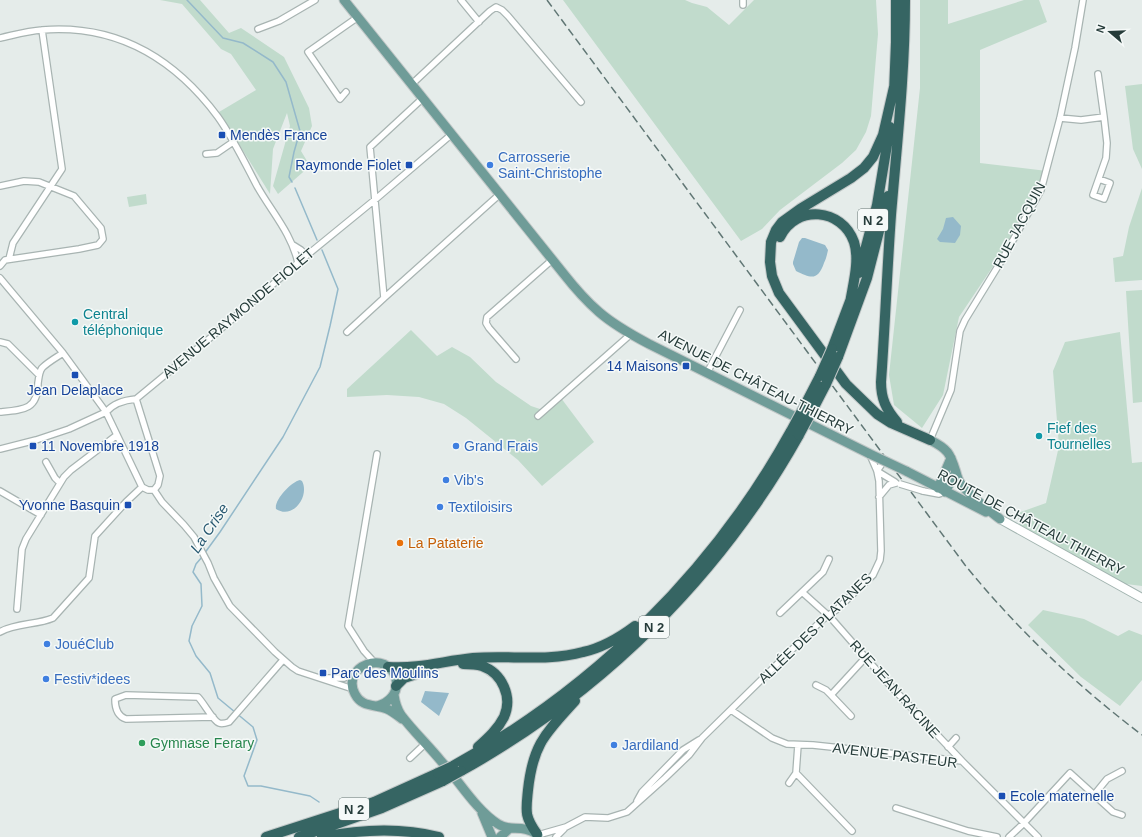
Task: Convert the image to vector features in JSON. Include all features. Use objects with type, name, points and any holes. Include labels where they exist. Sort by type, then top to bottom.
[{"type":"highway","name":"N 2","points":[[835,352],[860,269],[877,204],[885,161],[894,87],[896,0]]},
{"type":"highway","name":"N 2","points":[[299,837],[382,808],[457,768],[497,751],[531,728],[595,680],[653,628],[709,567],[736,533],[763,495],[823,380],[860,300],[873,256],[889,191],[898,137],[904,69],[905,0]]},
{"type":"highway","points":[[894,87],[883,135],[877,150],[869,162],[851,178],[785,219],[773,236],[769,256],[772,276],[777,288],[846,384],[877,414],[891,423],[930,440]]},
{"type":"highway","points":[[897,422],[886,408],[882,398],[881,389],[889,241],[898,137]]},
{"type":"highway","points":[[850,303],[856,256],[855,245],[851,235],[841,223],[825,215],[814,213],[801,217],[786,228],[777,245],[775,259],[777,274],[783,291],[817,340],[855,388],[869,402],[906,429]]},
{"type":"highway","name":"N 2","points":[[457,768],[572,687],[625,642],[661,607],[699,566],[729,527],[795,433]]},
{"type":"highway","points":[[388,667],[418,667],[474,658],[544,657],[576,654],[592,650],[615,639],[661,607]]},
{"type":"highway","points":[[395,691],[404,678],[419,673],[463,664],[482,666],[499,678],[507,699],[504,716],[497,727],[457,768]]},
{"type":"highway","points":[[539,835],[529,823],[526,812],[534,755],[548,731],[595,680]]},
{"type":"highway","name":"N 2","points":[[266,837],[329,818],[440,777]]},
{"type":"highway","points":[[322,837],[379,829],[414,832],[439,837]]},
{"type":"main road","name":"AVENUE DE CHÂTEAU-THIERRY","points":[[344,0],[552,260],[589,303],[600,313],[631,334],[884,461]]},
{"type":"main road","points":[[930,440],[947,450],[958,480],[967,491],[1000,519]]},
{"type":"main road","points":[[942,490],[951,458]]},
{"type":"main road","name":"ROUTE DE CHÂTEAU-THIERRY","points":[[884,461],[1000,519],[1142,598]]},
{"type":"main road","points":[[942,490],[956,472]]},
{"type":"main road","points":[[408,723],[388,710],[377,706],[364,704],[355,695],[352,684],[356,673],[364,665],[374,662],[384,664],[393,673],[396,679],[395,691],[400,714],[426,743],[479,808],[498,824],[510,828],[524,828],[539,835]]},
{"type":"main road","points":[[377,706],[384,704],[389,700],[395,691]]},
{"type":"main road","points":[[479,808],[492,837]]},
{"type":"main road","points":[[500,837],[510,828]]},
{"type":"street","points":[[258,29],[279,21],[315,0]]},
{"type":"street","points":[[461,0],[479,22]]},
{"type":"street","name":"RUE JACQUIN","points":[[930,440],[951,390],[960,331],[1041,190],[1060,118],[1075,48],[1083,0]]},
{"type":"street","points":[[412,84],[494,8],[499,8],[581,102]]},
{"type":"street","points":[[346,92],[340,99],[308,52],[358,17]]},
{"type":"street","points":[[0,38],[42,30],[74,30],[124,40],[160,59],[196,90],[219,118],[284,228],[298,263]]},
{"type":"street","points":[[9,259],[12,253],[13,244],[62,169],[44,54],[42,30]]},
{"type":"street","points":[[1098,74],[1107,143],[1106,158],[1099,179]]},
{"type":"street","points":[[384,298],[370,147],[423,98]]},
{"type":"street","points":[[1060,118],[1081,120],[1104,117]]},
{"type":"street","name":"AVENUE RAYMONDE FIOLET","points":[[0,449],[36,440],[69,429],[106,412],[109,408],[120,402],[136,399],[452,134]]},
{"type":"street","points":[[206,154],[217,153],[233,142]]},
{"type":"street","points":[[0,186],[31,181],[39,182],[74,196],[101,228],[103,238],[98,245],[9,259],[5,260],[0,266]]},
{"type":"street","points":[[346,332],[500,194]]},
{"type":"street","points":[[292,245],[301,250],[306,256]]},
{"type":"street","points":[[516,359],[488,328],[486,323],[487,317],[552,260]]},
{"type":"street","points":[[0,278],[63,353],[106,412],[142,487],[148,490],[154,490]]},
{"type":"street","points":[[708,373],[740,310]]},
{"type":"street","points":[[538,416],[631,334]]},
{"type":"street","points":[[0,342],[8,344],[38,375]]},
{"type":"street","points":[[0,412],[19,410],[30,406],[37,398],[38,375],[42,368],[63,353]]},
{"type":"street","points":[[136,399],[160,476],[158,485],[154,490]]},
{"type":"street","points":[[17,609],[22,549],[26,538],[60,482],[71,470],[117,435]]},
{"type":"street","points":[[374,662],[364,651],[348,626],[377,454]]},
{"type":"street","points":[[870,454],[878,471],[897,483],[940,494],[942,490]]},
{"type":"street","points":[[878,471],[884,461]]},
{"type":"street","points":[[46,462],[55,478],[60,482]]},
{"type":"street","name":"ALLÉE DES PLATANES","points":[[539,835],[566,827],[586,817],[608,818],[627,812],[642,792],[683,750],[702,738],[822,620],[829,616],[873,575],[880,560],[881,551],[878,471]]},
{"type":"street","points":[[879,498],[884,490],[897,483]]},
{"type":"street","points":[[0,632],[14,627],[53,618],[88,578],[95,536],[142,487]]},
{"type":"street","points":[[154,490],[162,502],[184,525],[200,549],[230,606],[283,660],[298,671],[353,689]]},
{"type":"street","points":[[0,492],[41,515]]},
{"type":"street","points":[[780,613],[823,572],[829,558]]},
{"type":"street","name":"RUE JEAN RACINE","points":[[802,592],[829,616],[962,762]]},
{"type":"street","points":[[364,651],[364,665]]},
{"type":"street","points":[[831,695],[866,658]]},
{"type":"street","points":[[213,717],[126,719],[122,717],[115,707],[115,699],[126,695],[194,696],[198,697],[204,703],[219,723],[229,722],[283,660]]},
{"type":"street","points":[[323,678],[344,678],[356,673]]},
{"type":"street","points":[[816,685],[826,690],[851,716]]},
{"type":"street","name":"AVENUE PASTEUR","points":[[731,710],[772,738],[787,744],[813,745],[962,762],[1038,837]]},
{"type":"street","points":[[948,747],[956,738]]},
{"type":"street","points":[[410,758],[426,743]]},
{"type":"street","points":[[789,783],[796,773],[798,745]]},
{"type":"street","points":[[1094,795],[1107,780],[1122,771]]},
{"type":"street","points":[[796,773],[852,831]]},
{"type":"street","points":[[1009,837],[1024,824],[1070,773],[1113,812],[1122,816]]},
{"type":"street","points":[[896,808],[968,831],[998,837]]},
{"type":"street","name":"ALLÉE DES PLATANES","points":[[556,837],[566,827]]},
{"type":"green space","points":[[160,0],[200,0],[229,33],[241,28],[284,57],[309,108],[312,126],[301,151],[310,166],[278,194],[273,186],[290,126],[287,113],[273,149],[270,194],[219,112],[256,90],[231,54],[221,49],[182,4]]},
{"type":"green space","points":[[563,0],[685,0],[707,7],[729,25],[754,0],[876,0],[878,34],[871,116],[866,132],[856,150],[842,163],[780,210],[762,229],[741,241]]},
{"type":"green space","points":[[920,0],[948,0],[948,24],[1024,0],[1039,0],[1047,22],[980,50],[980,163],[1047,171],[1008,244],[959,317],[943,395],[922,428],[894,405],[889,375],[920,88]]},
{"type":"green space","points":[[1142,84],[1142,169],[1133,149],[1125,86]]},
{"type":"green space","points":[[1142,188],[1142,280],[1115,282],[1113,258],[1123,256],[1129,227]]},
{"type":"green space","points":[[146,194],[147,204],[129,207],[127,197]]},
{"type":"green space","points":[[1142,290],[1142,402],[1133,403],[1126,291]]},
{"type":"green space","points":[[411,330],[437,356],[452,347],[470,357],[496,382],[531,406],[546,411],[561,398],[594,442],[542,486],[518,460],[466,418],[444,404],[419,397],[387,395],[347,397],[347,389]]},
{"type":"green space","points":[[1120,332],[1132,463],[1142,462],[1142,586],[1118,583],[1019,526],[1018,513],[1046,503],[1059,446],[1053,371],[1065,342]]},
{"type":"green space","points":[[1043,610],[1084,619],[1118,636],[1129,630],[1142,635],[1142,680],[1120,706],[1081,677],[1028,625]]},
{"type":"water","points":[[953,217],[961,226],[960,235],[955,243],[940,242],[937,239],[943,229],[946,218]]},
{"type":"water","points":[[802,238],[825,245],[828,250],[822,269],[817,275],[806,276],[796,271],[793,264],[799,242]]},
{"type":"water","points":[[300,480],[302,481],[304,487],[304,493],[298,505],[294,509],[288,511],[282,512],[276,509],[280,496],[292,484]]},
{"type":"water","points":[[425,691],[449,693],[439,716],[421,702]]},
{"type":"waterway","name":"La Crise","points":[[187,0],[223,38],[243,43],[273,62],[286,82],[300,131],[289,177],[292,182]]},
{"type":"waterway","name":"La Crise","points":[[295,188],[317,240]]},
{"type":"waterway","name":"La Crise","points":[[204,554],[283,437],[320,367],[338,289],[322,250]]},
{"type":"waterway","name":"La Crise","points":[[202,557],[196,564],[193,572],[201,584],[202,606],[192,626],[189,641],[196,656],[210,673],[218,698],[253,727],[257,740],[244,776],[248,786],[261,786],[310,796],[319,802]]},
{"type":"railway","points":[[547,0],[965,565],[1026,634],[1071,676],[1142,735]]},
{"type":"place","name":"Mendès France","points":[[222,135]]},
{"type":"place","name":"Raymonde Fiolet","points":[[409,165]]},
{"type":"place","name":"Carrosserie Saint-Christophe","points":[[490,165]]},
{"type":"place","name":"Central téléphonique","points":[[75,322]]},
{"type":"place","name":"14 Maisons","points":[[686,366]]},
{"type":"place","name":"Jean Delaplace","points":[[75,375]]},
{"type":"place","name":"Fief des Tournelles","points":[[1039,436]]},
{"type":"place","name":"11 Novembre 1918","points":[[33,446]]},
{"type":"place","name":"Grand Frais","points":[[456,446]]},
{"type":"place","name":"Vib's","points":[[446,480]]},
{"type":"place","name":"Yvonne Basquin","points":[[128,505]]},
{"type":"place","name":"Textiloisirs","points":[[440,507]]},
{"type":"place","name":"La Pataterie","points":[[400,543]]},
{"type":"place","name":"JouéClub","points":[[47,644]]},
{"type":"place","name":"Parc des Moulins","points":[[323,673]]},
{"type":"place","name":"Festiv*idees","points":[[46,679]]},
{"type":"place","name":"Gymnase Ferary","points":[[142,743]]},
{"type":"place","name":"Jardiland","points":[[614,745]]},
{"type":"place","name":"Ecole maternelle","points":[[1002,796]]}]
